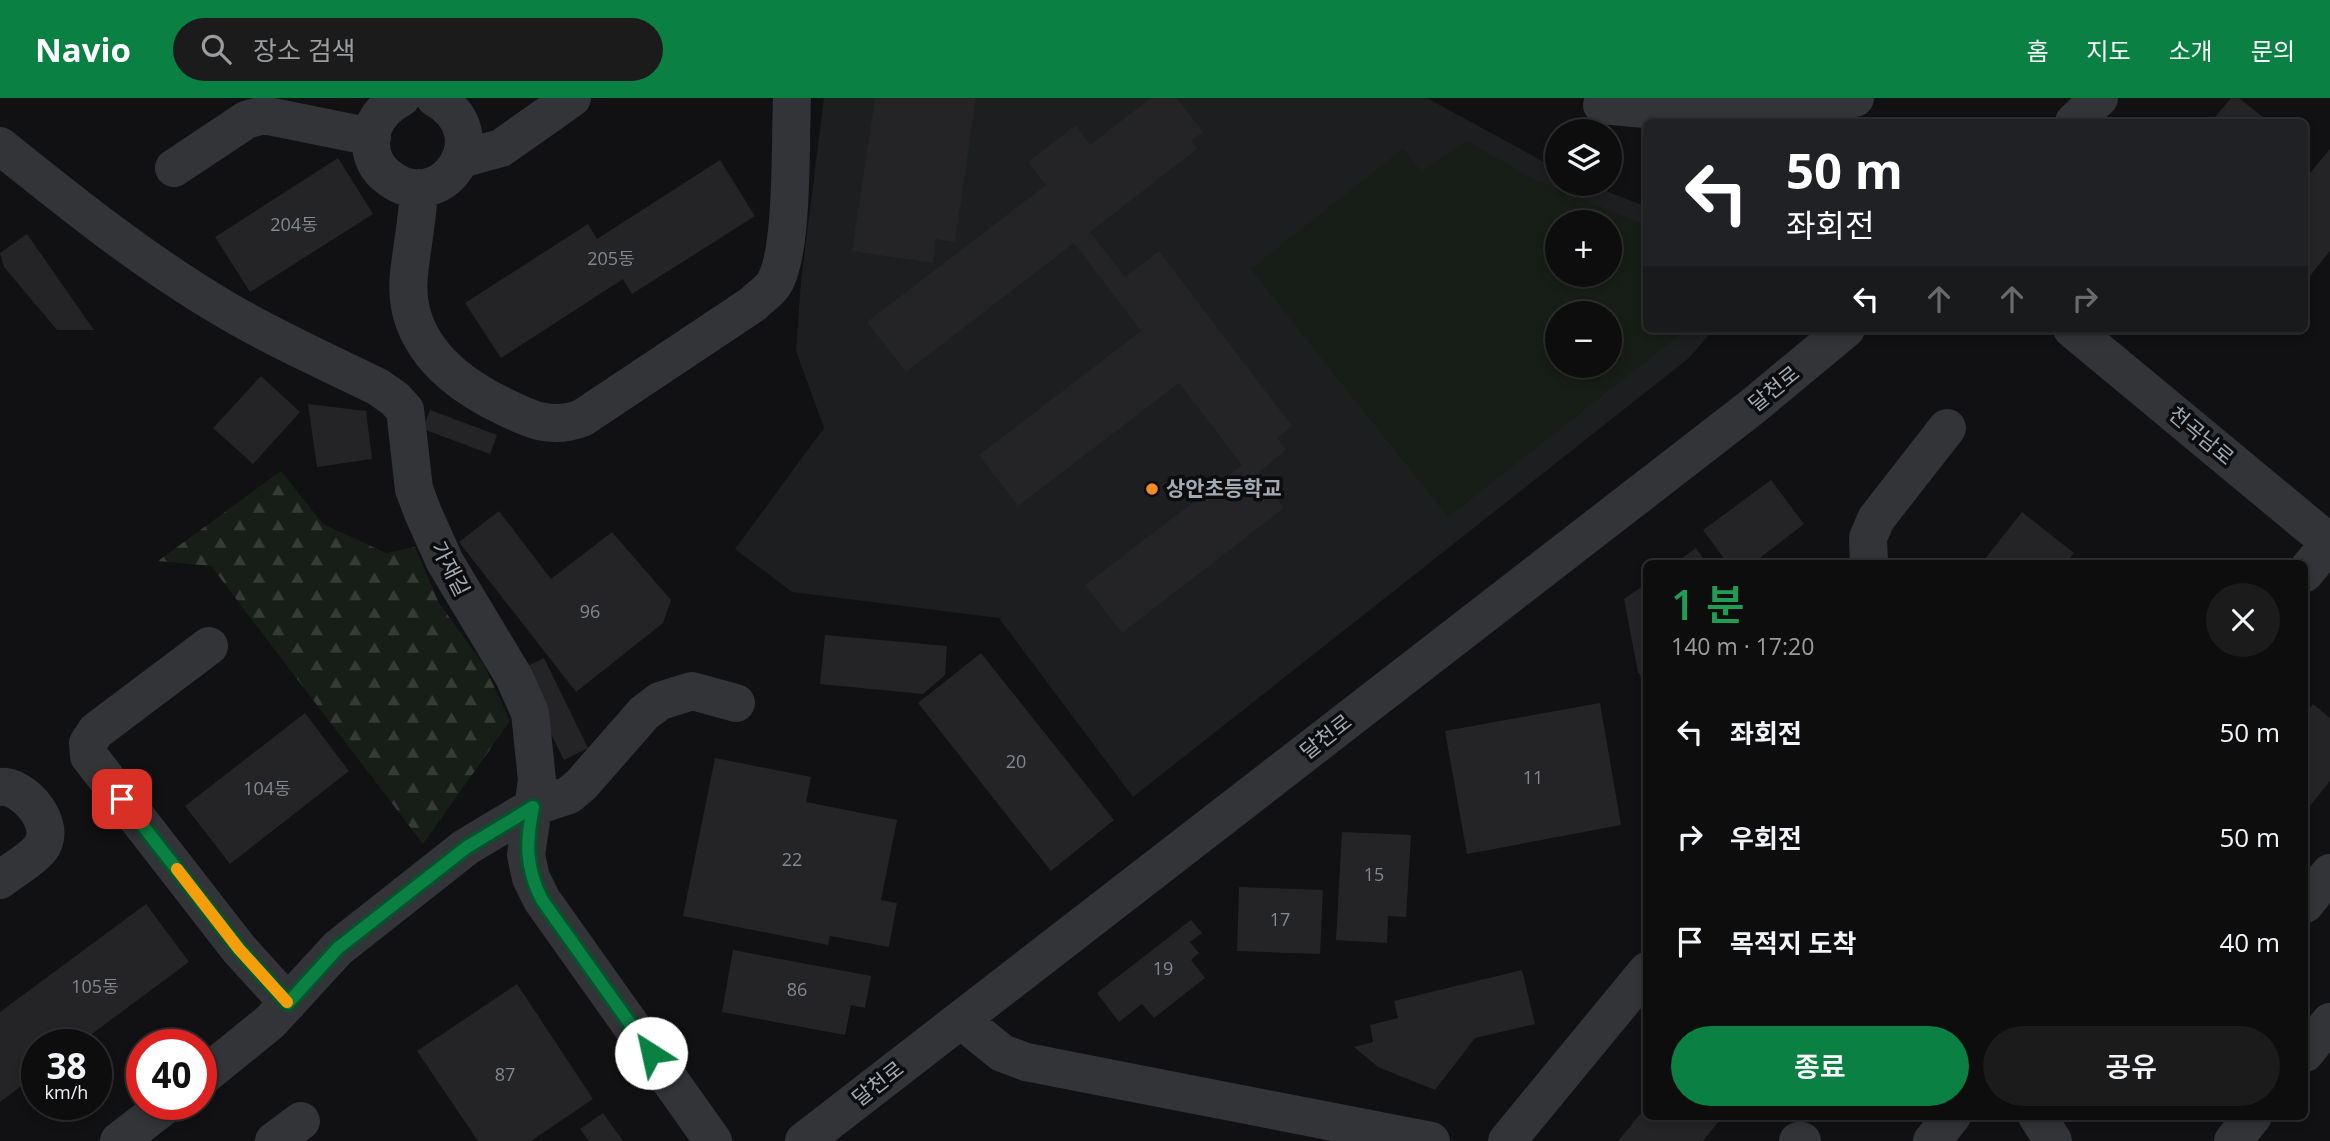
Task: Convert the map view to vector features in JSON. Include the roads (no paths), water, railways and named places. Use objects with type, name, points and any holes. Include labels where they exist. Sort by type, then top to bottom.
[{"type":"street","points":[[401,98],[379,115],[372,137],[374,160],[383,173],[395,183],[419,188],[440,182],[452,173],[461,159],[463,129],[446,104],[435,98]]},
{"type":"street","points":[[461,159],[501,148],[572,98]]},
{"type":"street","points":[[419,188],[418,214],[408,275],[409,307],[417,332],[432,355],[472,391],[534,421],[566,424],[582,418],[616,396],[753,304],[773,286],[781,268],[785,242],[792,98]]},
{"type":"street","points":[[1594,102],[1672,113],[1732,114],[1796,108],[1855,98]]},
{"type":"street","points":[[2077,119],[2099,98]]},
{"type":"street","points":[[1594,102],[1643,120]]},
{"type":"street","points":[[174,168],[246,120],[263,115],[372,137]]},
{"type":"street","name":"가재길","points":[[0,146],[89,218],[221,307],[395,399],[408,422],[414,489],[429,526],[455,582],[514,677],[530,713],[537,779],[526,855],[531,878],[542,900],[713,1141]]},
{"type":"street","name":"달천로","points":[[804,1141],[1742,415],[1841,333]]},
{"type":"street","name":"천곡남로","points":[[2077,333],[2330,543]]},
{"type":"street","points":[[1869,560],[1868,538],[1876,519],[1947,428]]},
{"type":"street","points":[[2308,569],[2330,543]]},
{"type":"street","points":[[209,646],[96,732],[88,743],[89,756],[239,949],[288,1003]]},
{"type":"street","points":[[217,1066],[288,1003],[338,948],[467,847],[533,807],[569,795],[581,785],[644,713],[660,701],[692,691],[736,703]]},
{"type":"street","points":[[0,787],[10,786],[22,792],[44,822],[46,835],[41,848],[0,880]]},
{"type":"street","points":[[2308,900],[2330,873]]},
{"type":"street","points":[[2308,906],[2330,922]]},
{"type":"street","points":[[1507,1141],[1643,976]]},
{"type":"street","points":[[961,1020],[1002,1053],[1026,1062],[1323,1131],[1431,1141]]},
{"type":"street","points":[[2308,1049],[2330,1022]]},
{"type":"street","points":[[119,1141],[146,1120]]},
{"type":"street","points":[[1932,1141],[1949,1120]]},
{"type":"street","points":[[2040,1120],[2053,1141]]},
{"type":"place","name":"상안초등학교","points":[[1152,489]]}]
